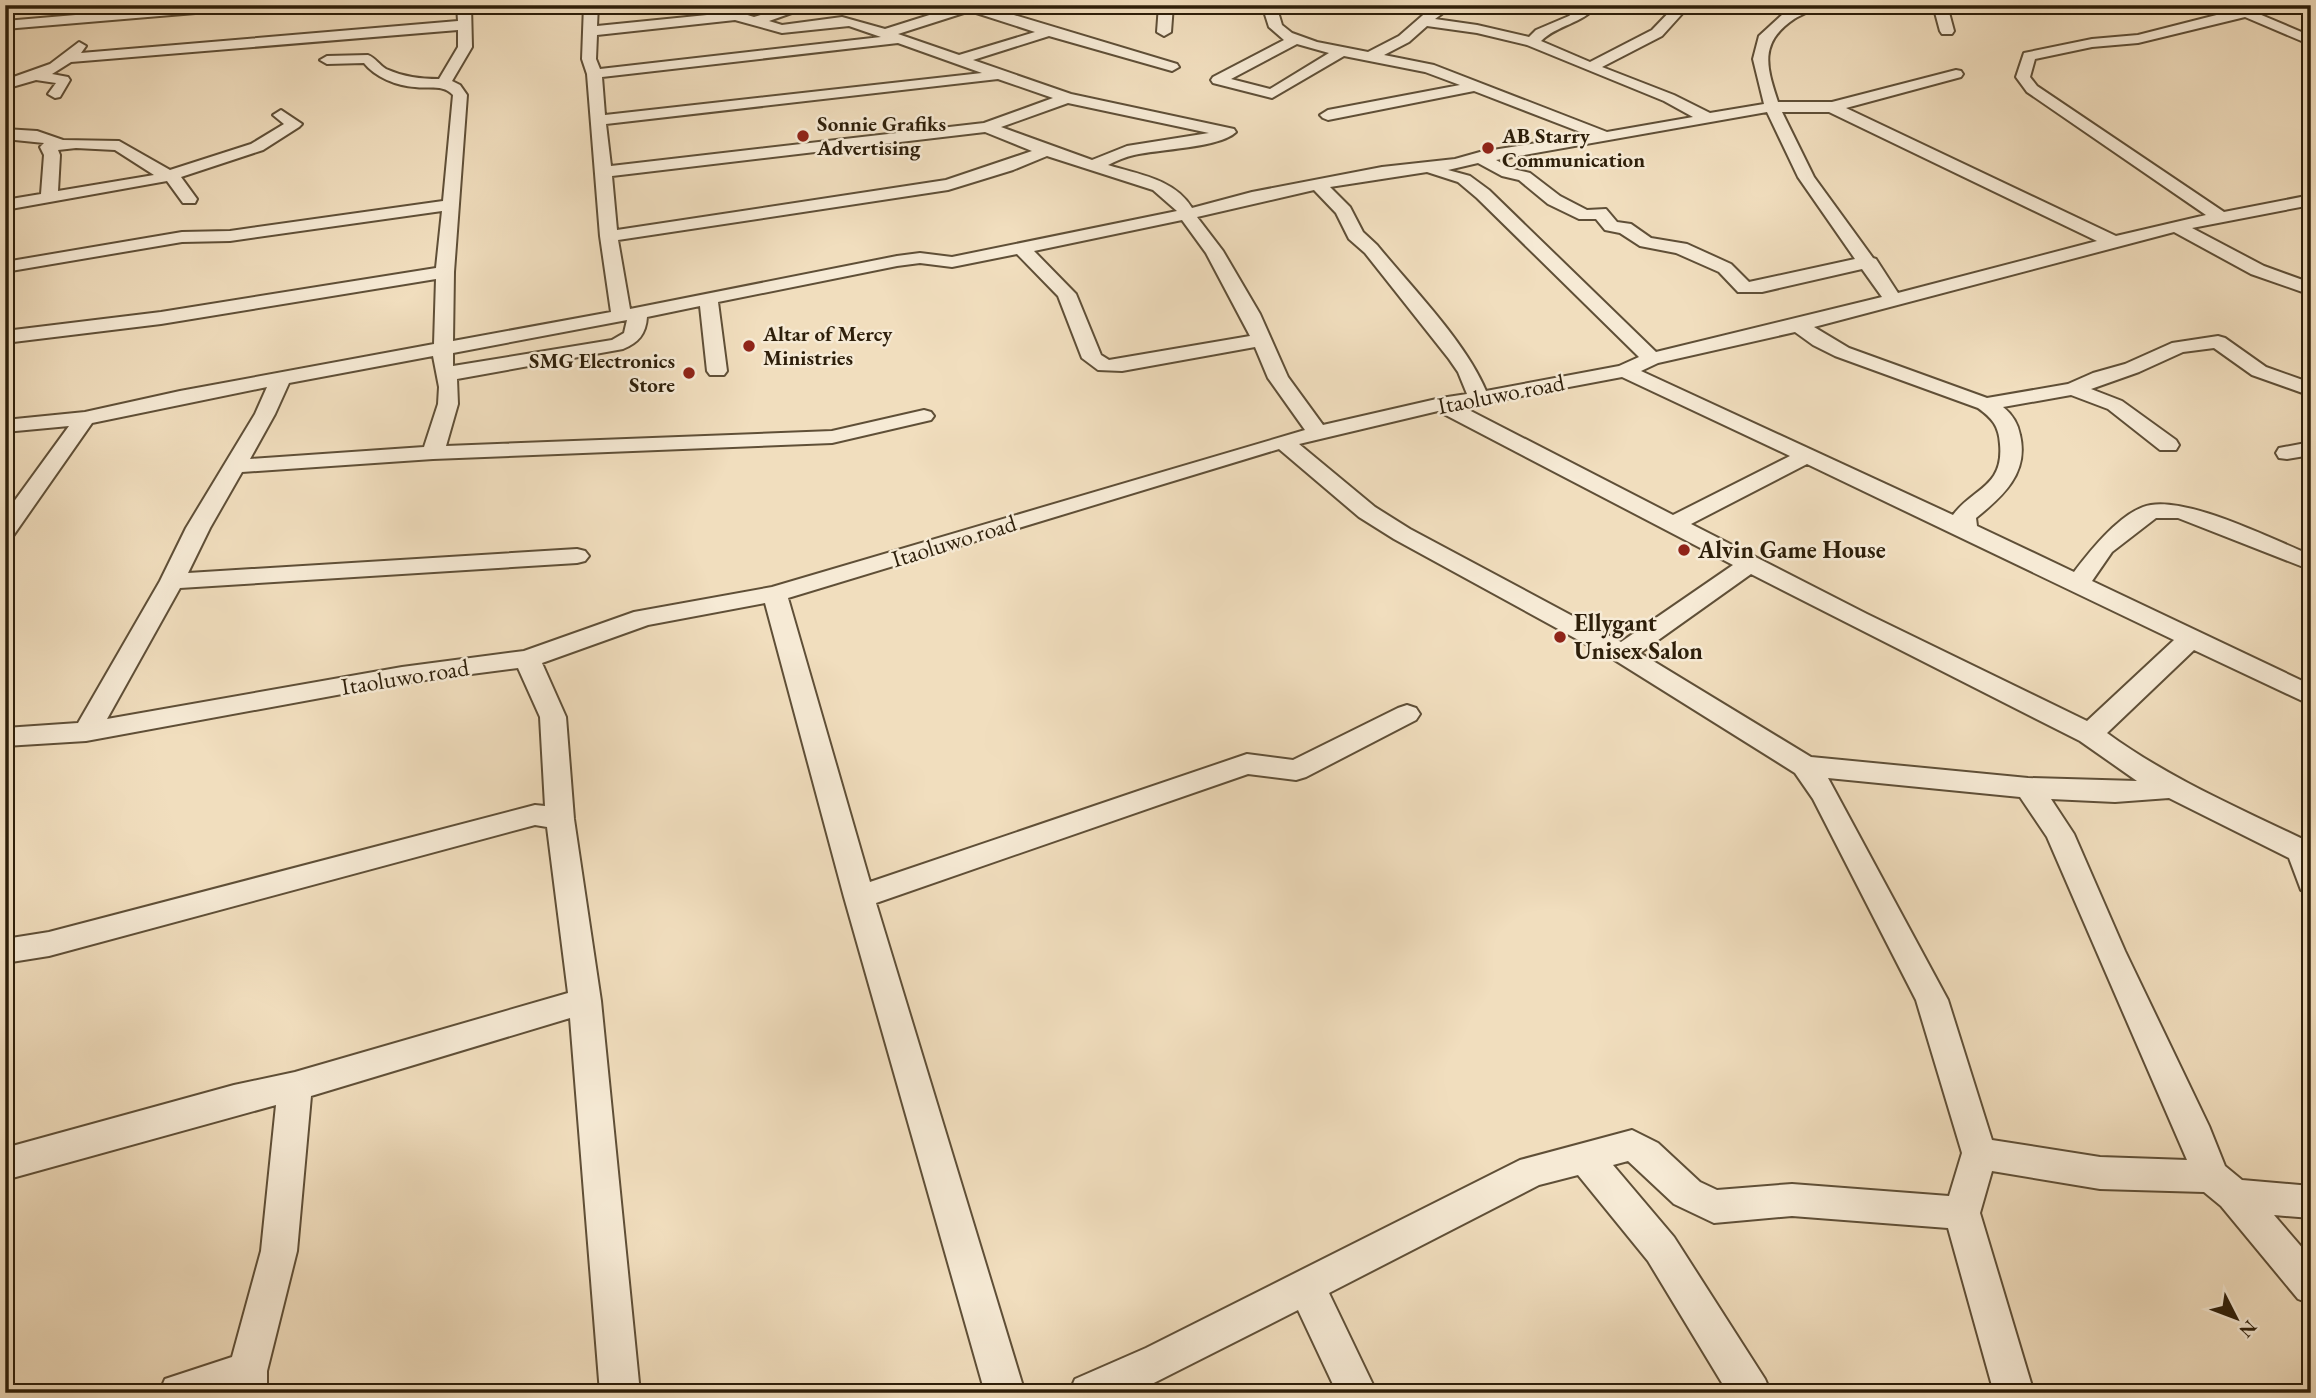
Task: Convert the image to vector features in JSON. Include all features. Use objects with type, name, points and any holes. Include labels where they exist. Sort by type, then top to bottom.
[{"type":"street","points":[[5,25],[105,11],[243,5]]},
{"type":"street","points":[[443,83],[465,47],[464,5]]},
{"type":"street","points":[[446,375],[616,345],[631,339],[635,333],[609,236],[600,120],[594,74],[589,59],[591,5]]},
{"type":"street","points":[[753,22],[808,5]]},
{"type":"street","points":[[1164,32],[1166,5]]},
{"type":"street","points":[[1269,5],[1276,27],[1287,36],[1298,38],[1304,43],[1421,66],[1604,136]]},
{"type":"street","points":[[1370,57],[1404,39],[1448,5]]},
{"type":"street","points":[[1532,41],[1541,33],[1574,19],[1591,5]]},
{"type":"street","points":[[1592,66],[1657,33],[1684,5]]},
{"type":"street","points":[[1940,5],[1947,31]]},
{"type":"street","points":[[2222,218],[2032,89],[2023,78],[2029,56],[2037,53],[2092,43],[2138,39],[2278,5]]},
{"type":"street","points":[[594,74],[890,37],[973,6],[1049,32],[1172,67]]},
{"type":"street","points":[[1780,7],[1806,8]]},
{"type":"street","points":[[1806,8],[1775,27],[1766,36],[1762,46],[1762,74],[1772,107],[1806,177],[1870,263],[1893,299],[2176,226],[2311,200]]},
{"type":"street","points":[[591,31],[733,10],[764,26],[789,29],[846,21],[1067,98],[1228,132],[1211,138],[1127,151],[1091,166]]},
{"type":"street","points":[[5,85],[37,76],[69,58],[105,11]]},
{"type":"street","points":[[2244,12],[2311,41]]},
{"type":"street","points":[[1424,22],[1477,29],[1532,41],[1669,97],[1707,118]]},
{"type":"street","points":[[69,58],[463,25]]},
{"type":"street","points":[[959,60],[1049,32]]},
{"type":"street","points":[[1298,38],[1217,80],[1272,94],[1341,52]]},
{"type":"street","points":[[327,60],[365,58],[370,60],[378,71],[413,83],[443,83],[455,88],[460,95],[445,272],[444,348],[448,404],[433,453]]},
{"type":"street","points":[[600,120],[999,75]]},
{"type":"street","points":[[1460,172],[1480,157],[1772,107],[1832,107],[1956,75]]},
{"type":"street","points":[[37,76],[63,79],[63,84],[55,94]]},
{"type":"street","points":[[1328,115],[1472,87]]},
{"type":"street","points":[[604,172],[987,127],[1067,98]]},
{"type":"street","points":[[1832,107],[2113,242]]},
{"type":"street","points":[[5,205],[141,183],[169,175],[262,144],[294,124],[282,115]]},
{"type":"street","points":[[987,127],[1046,151],[1159,186],[1175,197],[1237,289],[1278,378],[1318,433]]},
{"type":"street","points":[[5,134],[37,136],[56,141],[48,147]]},
{"type":"street","points":[[48,147],[76,143],[114,145],[169,175],[182,186],[189,199]]},
{"type":"street","points":[[48,147],[52,155],[49,199]]},
{"type":"street","points":[[609,236],[922,190],[979,176],[1046,151]]},
{"type":"street","points":[[1480,157],[1501,169],[1524,176],[1554,200],[1585,215],[1600,214],[1611,226],[1625,228],[1646,242],[1681,248],[1725,268],[1745,288],[1805,278],[1840,265],[1870,263]]},
{"type":"street","points":[[5,426],[85,418],[180,397],[914,258],[952,262],[1187,214],[1252,197],[1419,167],[1460,172],[1652,359]]},
{"type":"street","points":[[1319,186],[1344,211],[1355,235],[1371,249],[1456,355],[1468,372],[1479,399]]},
{"type":"street","points":[[5,267],[182,237],[230,236],[449,205]]},
{"type":"street","points":[[2274,207],[2311,217]]},
{"type":"street","points":[[2176,226],[2245,266],[2311,289]]},
{"type":"street","points":[[1022,249],[1067,294],[1089,352],[1098,363],[1105,366],[1260,340]]},
{"type":"street","points":[[5,337],[162,318],[445,272]]},
{"type":"street","points":[[708,297],[717,371]]},
{"type":"street","name":"Itaoluwo road","points":[[5,737],[86,732],[402,675],[527,659],[643,618],[775,594],[1283,441],[1405,415],[1441,404],[1624,371],[1652,359],[1799,326],[1893,299]]},
{"type":"street","points":[[1799,326],[1820,341],[1843,352],[1985,404],[2004,416],[2009,429],[2013,459],[2008,476],[1964,516],[1966,530]]},
{"type":"street","points":[[1985,404],[2073,389],[2100,377],[2132,368],[2179,347],[2218,342],[2259,371],[2311,390]]},
{"type":"street","points":[[1624,371],[1966,530],[2311,696]]},
{"type":"street","points":[[86,732],[172,581],[198,528],[274,398],[281,379]]},
{"type":"street","points":[[2073,389],[2115,405],[2168,445]]},
{"type":"street","points":[[1441,404],[1750,564],[2090,734],[2133,766],[2306,853],[2311,882]]},
{"type":"street","points":[[236,466],[433,453],[831,437],[854,434],[924,416]]},
{"type":"street","points":[[5,531],[85,418]]},
{"type":"street","points":[[1283,441],[1367,512],[1402,534],[1622,653],[1805,766],[1825,794],[1933,1000],[1979,1153],[1962,1213],[2014,1393]]},
{"type":"street","points":[[2287,453],[2311,448]]},
{"type":"street","points":[[1673,524],[1805,457]]},
{"type":"street","points":[[2077,585],[2104,547],[2149,512],[2163,510],[2182,512],[2306,555]]},
{"type":"street","points":[[172,581],[577,556]]},
{"type":"street","points":[[1622,653],[1750,564]]},
{"type":"street","points":[[775,594],[859,897],[1005,1393]]},
{"type":"street","points":[[2090,734],[2190,639]]},
{"type":"street","points":[[527,659],[553,716],[560,819],[584,1002],[620,1393]]},
{"type":"street","points":[[859,897],[1247,764],[1296,770],[1407,713]]},
{"type":"street","points":[[1805,766],[2028,788],[2115,792],[2173,788]]},
{"type":"street","points":[[2028,788],[2060,834],[2116,964],[2222,1186],[2311,1286]]},
{"type":"street","points":[[5,951],[76,937],[535,815],[560,819]]},
{"type":"street","points":[[5,1164],[234,1100],[295,1086],[584,1002]]},
{"type":"street","points":[[179,1393],[247,1382],[279,1251],[295,1086]]},
{"type":"street","points":[[1089,1393],[1160,1361],[1532,1171],[1632,1145],[1646,1154],[1687,1193],[1714,1207],[1792,1200],[1962,1213]]},
{"type":"street","points":[[1979,1153],[2100,1173],[2222,1186],[2311,1202]]},
{"type":"street","points":[[1585,1157],[1661,1249],[1751,1393]]},
{"type":"street","points":[[1306,1286],[1357,1393]]},
{"type":"place","name":"Sonnie Grafiks Advertising","points":[[803,136]]},
{"type":"place","name":"AB Starry Communication","points":[[1488,148]]},
{"type":"place","name":"Altar of Mercy Ministries","points":[[749,346]]},
{"type":"place","name":"SMG Electronics Store","points":[[689,373]]},
{"type":"place","name":"Alvin Game House","points":[[1684,550]]},
{"type":"place","name":"Ellygant Unisex Salon","points":[[1560,637]]}]
